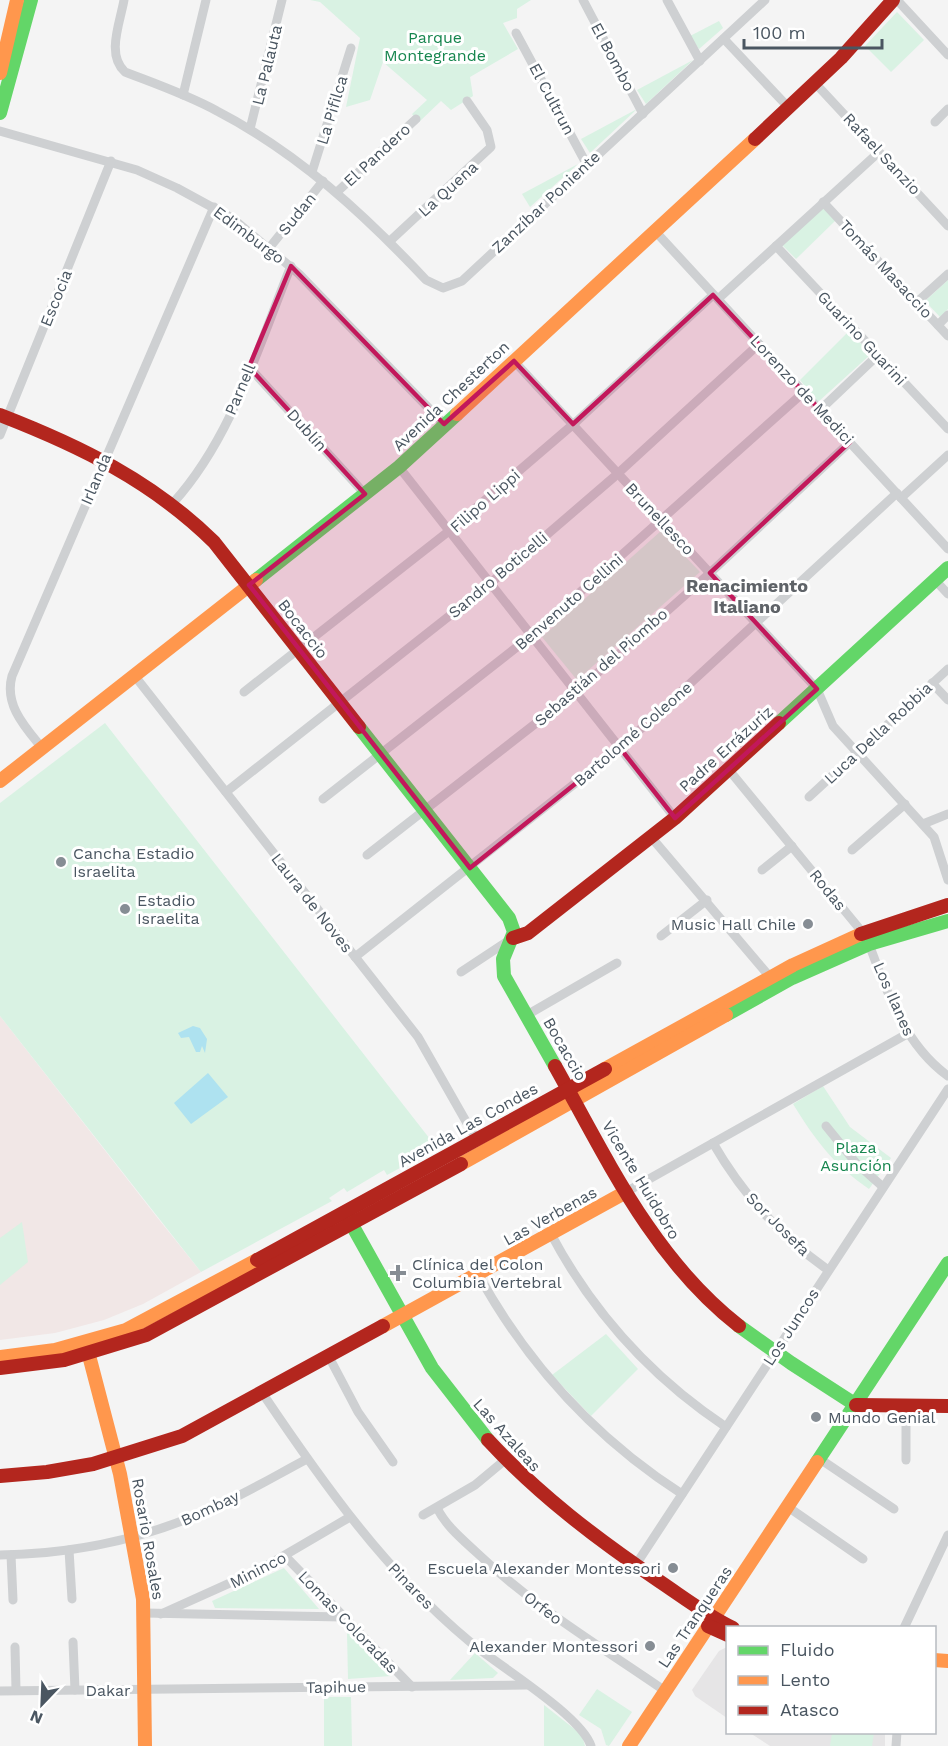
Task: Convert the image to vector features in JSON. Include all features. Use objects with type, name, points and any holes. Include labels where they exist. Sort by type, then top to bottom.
[{"type":"main road","points":[[0,73],[4,47],[17,0]]},
{"type":"main road","points":[[0,113],[13,74],[31,0]]},
{"type":"main road","name":"Avenida Chesterton","points":[[0,781],[399,467],[789,108],[895,0]]},
{"type":"main road","name":"Bocaccio","points":[[4,416],[105,459],[173,503],[214,542],[509,918],[513,927],[513,938],[503,959],[502,970],[526,1016],[572,1093]]},
{"type":"main road","name":"Padre Errázuriz","points":[[513,938],[528,933],[675,818],[948,568]]},
{"type":"main road","name":"Avenida Las Condes","points":[[348,1217],[417,1188],[572,1093],[770,977],[948,905]]},
{"type":"main road","name":"Avenida Las Condes","points":[[0,1357],[87,1349],[130,1342],[159,1328],[476,1139],[572,1093],[866,939],[948,921]]},
{"type":"main road","name":"Vicente Huidobro","points":[[572,1093],[626,1192],[659,1245],[686,1279],[729,1320],[774,1354],[856,1405]]},
{"type":"main road","name":"Las Verbenas","points":[[0,1476],[56,1472],[116,1460],[182,1436],[263,1394],[626,1192]]},
{"type":"main road","name":"Las Azaleas","points":[[348,1217],[402,1316],[446,1389],[505,1460],[565,1516],[711,1621]]},
{"type":"main road","name":"Las Tranqueras","points":[[629,1746],[948,1263]]},
{"type":"main road","name":"Avenida Las Condes","points":[[0,1368],[40,1365],[87,1349]]},
{"type":"main road","name":"Rosario Rosales","points":[[87,1349],[116,1460],[145,1613],[145,1746]]},
{"type":"main road","points":[[856,1405],[948,1406]]},
{"type":"main road","points":[[711,1621],[727,1626]]},
{"type":"main road","points":[[711,1621],[726,1633]]},
{"type":"street","name":"Zanzíbar Poniente","points":[[124,0],[114,56],[118,66],[124,72],[183,95],[250,129],[337,192],[390,241],[429,283],[442,288],[462,281],[765,0]]},
{"type":"street","points":[[183,95],[206,0]]},
{"type":"street","name":"La Palauta","points":[[250,129],[282,0]]},
{"type":"street","name":"El Bombo","points":[[583,0],[643,114]]},
{"type":"street","points":[[667,0],[700,61]]},
{"type":"street","points":[[749,0],[755,10]]},
{"type":"street","points":[[895,0],[948,55]]},
{"type":"street","name":"El Cultrun","points":[[516,33],[587,165]]},
{"type":"street","points":[[724,39],[789,108]]},
{"type":"street","name":"La Pifilca","points":[[312,172],[351,48]]},
{"type":"street","name":"Rafael Sanzio","points":[[815,83],[948,226]]},
{"type":"street","name":"La Quena","points":[[390,241],[483,158],[491,147],[487,130],[467,100]]},
{"type":"street","points":[[935,122],[948,109]]},
{"type":"street","name":"El Pandero","points":[[337,192],[416,119]]},
{"type":"street","name":"Edimburgo","points":[[0,131],[111,161],[177,188],[213,207],[270,247],[291,266],[444,424]]},
{"type":"street","name":"Filipo Lippi","points":[[244,693],[449,531],[776,246],[879,152]]},
{"type":"street","name":"Escocia","points":[[0,435],[4,416],[111,161]]},
{"type":"street","name":"Sudan","points":[[270,247],[323,181]]},
{"type":"street","name":"Tomás Masaccio","points":[[824,202],[948,336]]},
{"type":"street","name":"Irlanda","points":[[42,748],[14,708],[10,695],[10,682],[213,207]]},
{"type":"street","name":"Lorenzo de Medici","points":[[655,231],[948,549]]},
{"type":"street","name":"Guarino Guarini","points":[[776,246],[948,429]]},
{"type":"street","name":"Parnell","points":[[173,503],[207,461],[291,266]]},
{"type":"street","points":[[917,302],[948,274]]},
{"type":"street","points":[[938,325],[948,315]]},
{"type":"street","name":"Sandro Boticelli","points":[[226,792],[490,584],[618,473],[759,344]]},
{"type":"street","points":[[820,410],[878,355]]},
{"type":"street","name":"Brunellesco","points":[[514,361],[817,689],[828,719],[934,837],[948,880]]},
{"type":"street","name":"Dublín","points":[[249,367],[365,494]]},
{"type":"street","name":"Benvenuto Cellini","points":[[323,799],[531,636],[663,521],[804,392]]},
{"type":"street","name":"Sebastián del Piombo","points":[[368,855],[576,692],[710,573],[850,442]]},
{"type":"street","name":"Bartolomé Coleone","points":[[355,957],[620,748],[899,496],[948,455]]},
{"type":"street","points":[[399,467],[675,818]]},
{"type":"street","points":[[935,580],[948,594]]},
{"type":"street","name":"Luca Della Robbia","points":[[809,797],[948,669]]},
{"type":"street","name":"Laura de Noves","points":[[134,675],[424,1045],[476,1139]]},
{"type":"street","points":[[932,683],[948,700]]},
{"type":"street","name":"Rodas","points":[[729,770],[754,805],[767,814],[866,939]]},
{"type":"street","points":[[852,850],[905,804]]},
{"type":"street","points":[[923,824],[948,814]]},
{"type":"street","points":[[651,837],[673,865],[707,900],[770,977]]},
{"type":"street","points":[[762,870],[792,846]]},
{"type":"street","points":[[661,936],[707,900]]},
{"type":"street","points":[[461,972],[513,938]]},
{"type":"street","name":"Los Ilanes","points":[[866,939],[907,1034],[927,1059],[948,1076]]},
{"type":"street","name":"Bocaccio","points":[[526,1016],[617,963]]},
{"type":"street","name":"Las Verbenas","points":[[626,1192],[907,1034]]},
{"type":"street","name":"Los Juncos","points":[[635,1566],[948,1089]]},
{"type":"street","points":[[826,1126],[856,1163],[883,1187]]},
{"type":"street","name":"Sor Josefa","points":[[713,1143],[736,1180],[763,1214],[794,1244],[828,1270]]},
{"type":"street","points":[[551,1234],[585,1291],[625,1342],[673,1388],[726,1427]]},
{"type":"street","points":[[478,1274],[514,1334],[573,1407],[625,1454],[682,1494]]},
{"type":"street","points":[[329,1357],[358,1412],[393,1462]]},
{"type":"street","name":"Pinares","points":[[263,1394],[307,1459],[391,1566],[434,1610],[479,1649],[578,1724],[591,1746]]},
{"type":"street","points":[[906,1406],[906,1460]]},
{"type":"street","name":"Bombay","points":[[0,1555],[69,1550],[132,1537],[175,1524],[219,1506],[307,1459]]},
{"type":"street","points":[[820,1459],[894,1509]]},
{"type":"street","points":[[423,1515],[475,1485],[505,1460]]},
{"type":"street","points":[[788,1507],[863,1559]]},
{"type":"street","name":"Orfeo","points":[[437,1508],[445,1521],[467,1544],[524,1594],[565,1625],[665,1691]]},
{"type":"street","name":"Mininco","points":[[161,1614],[237,1581],[285,1556],[350,1516]]},
{"type":"street","points":[[905,1626],[944,1552],[948,1535]]},
{"type":"street","points":[[69,1550],[72,1599]]},
{"type":"street","points":[[11,1555],[13,1600]]},
{"type":"street","name":"Lomas Coloradas","points":[[285,1556],[412,1687]]},
{"type":"street","name":"Mininco","points":[[145,1613],[342,1617]]},
{"type":"street","points":[[74,1642],[75,1690]]},
{"type":"street","points":[[15,1647],[16,1690]]},
{"type":"street","name":"Tapihue","points":[[145,1689],[526,1685]]},
{"type":"street","name":"Dakar","points":[[0,1691],[145,1689]]},
{"type":"highlighted area","points":[[291,266],[444,424],[514,361],[573,424],[713,295],[850,442],[710,573],[817,689],[675,818],[620,748],[470,868],[249,585],[365,494],[249,367]]},
{"type":"shaded area","points":[[0,1016],[201,1272],[143,1304],[104,1320],[55,1333],[0,1340]]},
{"type":"shaded area","points":[[726,1648],[726,1717],[695,1696],[692,1690],[719,1651]]},
{"type":"shaded area","points":[[752,1734],[885,1734],[885,1746],[770,1746]]},
{"type":"green space","name":"Parque Montegrande","points":[[310,0],[531,0],[517,9],[517,18],[503,23],[518,49],[470,77],[473,96],[451,110],[441,101],[419,122],[412,114],[427,100],[383,62],[370,100],[346,107],[360,38],[320,2]]},
{"type":"green space","points":[[897,12],[924,40],[891,72],[865,46]]},
{"type":"green space","points":[[719,21],[723,28],[699,49],[690,36]]},
{"type":"green space","points":[[693,60],[646,104],[637,90]]},
{"type":"green space","points":[[637,109],[590,153],[581,139]]},
{"type":"green space","points":[[578,164],[530,207],[522,194]]},
{"type":"green space","points":[[823,206],[836,220],[796,259],[781,244]]},
{"type":"green space","points":[[948,280],[948,309],[940,317],[925,301]]},
{"type":"green space","points":[[849,331],[871,354],[818,402],[800,380]]},
{"type":"green space","points":[[661,531],[700,572],[577,680],[542,637]]},
{"type":"green space","name":"Estadio Israelita","points":[[105,723],[437,1148],[387,1175],[384,1170],[347,1192],[344,1188],[329,1198],[332,1201],[201,1272],[0,1016],[0,803]]},
{"type":"green space","name":"Plaza Asunción","points":[[823,1086],[850,1127],[891,1158],[869,1189],[856,1180],[826,1151],[793,1104]]},
{"type":"green space","points":[[22,1222],[28,1262],[0,1285],[0,1238]]},
{"type":"green space","points":[[606,1334],[638,1369],[591,1416],[552,1375]]},
{"type":"green space","points":[[284,1568],[319,1609],[215,1608],[212,1601]]},
{"type":"green space","points":[[347,1633],[350,1633],[391,1676],[348,1679]]},
{"type":"green space","points":[[475,1653],[498,1673],[493,1678],[450,1680]]},
{"type":"green space","points":[[597,1689],[632,1712],[609,1746],[606,1745],[601,1729],[579,1715]]},
{"type":"green space","points":[[324,1697],[351,1697],[352,1746],[324,1746]]},
{"type":"green space","points":[[544,1705],[582,1735],[585,1746],[544,1746]]},
{"type":"green space","points":[[832,1734],[874,1734],[872,1746],[830,1746]]},
{"type":"water","points":[[193,1026],[200,1028],[207,1039],[205,1053],[202,1046],[200,1052],[196,1052],[189,1037],[181,1038],[178,1033]]},
{"type":"water","points":[[208,1073],[228,1097],[191,1124],[174,1103]]},
{"type":"traffic: fast","points":[[0,113],[31,0]]},
{"type":"traffic: fast","points":[[256,580],[399,467],[457,414]]},
{"type":"traffic: fast","points":[[779,723],[948,568]]},
{"type":"traffic: fast","points":[[359,727],[509,918],[514,932],[503,959],[504,976],[555,1066]]},
{"type":"traffic: fast","points":[[726,1015],[792,978],[869,944],[948,921]]},
{"type":"traffic: fast","points":[[347,1216],[432,1368],[488,1440]]},
{"type":"traffic: fast","points":[[817,1462],[948,1263]]},
{"type":"traffic: fast","points":[[739,1326],[856,1405]]},
{"type":"traffic: slow","points":[[0,73],[17,0]]},
{"type":"traffic: slow","points":[[457,414],[755,139]]},
{"type":"traffic: slow","points":[[0,781],[256,580]]},
{"type":"traffic: slow","points":[[605,1069],[793,965],[861,934]]},
{"type":"traffic: slow","points":[[461,1164],[726,1015]]},
{"type":"traffic: slow","points":[[383,1326],[626,1192]]},
{"type":"traffic: slow","points":[[0,1357],[55,1350],[126,1330],[257,1260]]},
{"type":"traffic: slow","points":[[86,1344],[120,1474],[143,1599],[145,1746]]},
{"type":"traffic: slow","points":[[629,1746],[817,1462]]},
{"type":"traffic: slow","points":[[936,1660],[948,1661]]},
{"type":"traffic: jam","points":[[755,139],[841,58],[893,0]]},
{"type":"traffic: jam","points":[[0,415],[58,439],[114,467],[166,501],[190,520],[214,542],[359,727]]},
{"type":"traffic: jam","points":[[513,938],[528,933],[675,818],[779,723]]},
{"type":"traffic: jam","points":[[861,934],[948,905]]},
{"type":"traffic: jam","points":[[555,1066],[613,1171],[657,1239],[681,1270],[739,1326]]},
{"type":"traffic: jam","points":[[257,1260],[605,1069]]},
{"type":"traffic: jam","points":[[0,1368],[64,1360],[146,1335],[461,1164]]},
{"type":"traffic: jam","points":[[0,1476],[47,1472],[93,1464],[182,1436],[383,1326]]},
{"type":"traffic: jam","points":[[856,1405],[948,1406]]},
{"type":"traffic: jam","points":[[488,1440],[548,1498],[591,1532],[695,1606],[729,1626]]},
{"type":"traffic: jam","points":[[708,1626],[726,1634]]},
{"type":"place","name":"Cancha Estadio Israelita","points":[[61,862]]},
{"type":"place","name":"Estadio Israelita","points":[[125,909]]},
{"type":"place","name":"Music Hall Chile","points":[[808,924]]},
{"type":"place","name":"Clínica del Colon Columbia Vertebral","points":[[398,1273]]},
{"type":"place","name":"Mundo Genial","points":[[816,1417]]},
{"type":"place","name":"Escuela Alexander Montessori","points":[[673,1568]]},
{"type":"place","name":"Alexander Montessori","points":[[650,1646]]},
{"type":"district","name":"Renacimiento Italiano","points":[[747,595]]}]
